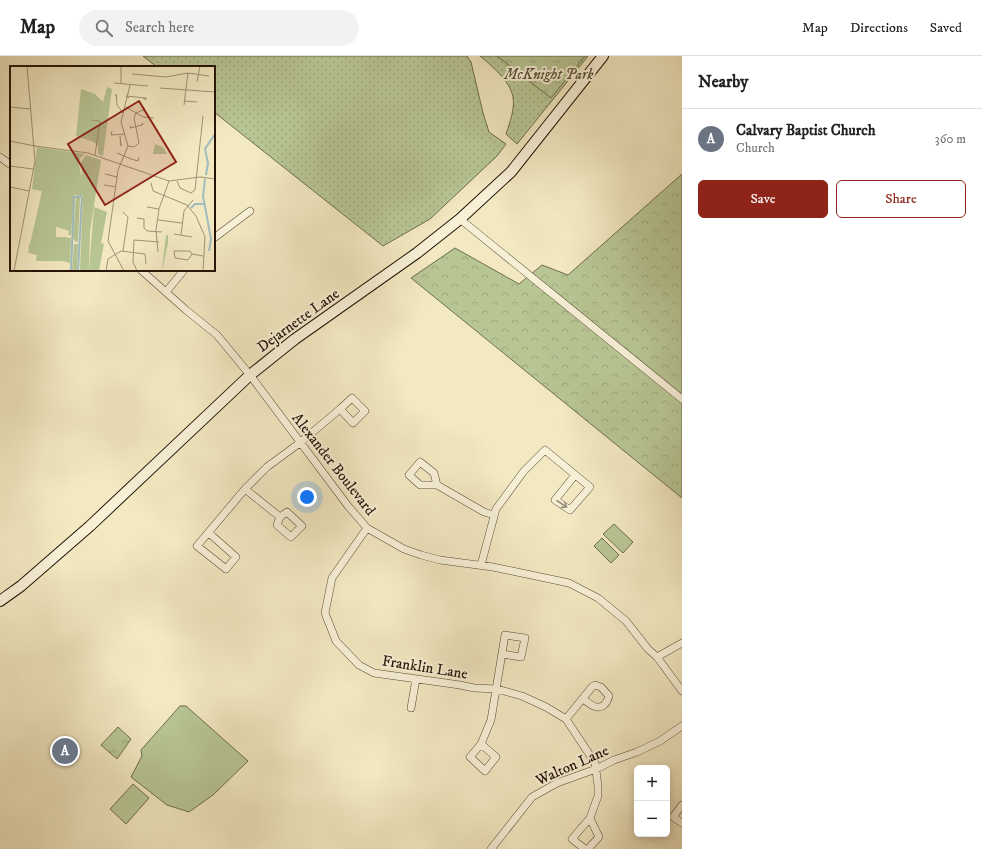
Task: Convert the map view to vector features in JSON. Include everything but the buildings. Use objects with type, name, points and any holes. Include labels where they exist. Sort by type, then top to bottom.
[{"type":"main road","name":"Dejarnette Lane","points":[[0,601],[21,586],[90,526],[250,375],[295,339],[417,253],[460,219],[511,172],[603,56]]},
{"type":"street","points":[[0,157],[10,161]]},
{"type":"street","points":[[215,237],[250,211]]},
{"type":"street","points":[[460,219],[682,399]]},
{"type":"street","name":"Alexander Boulevard","points":[[142,271],[217,336],[250,375],[348,506],[368,528],[404,549],[421,555],[440,560],[481,565],[569,583],[598,598],[626,621],[648,649],[657,657],[682,691]]},
{"type":"street","points":[[166,292],[183,271]]},
{"type":"street","points":[[209,533],[236,557],[226,569],[197,546],[245,489],[267,467],[301,442],[340,409]]},
{"type":"street","points":[[481,565],[496,509],[524,471],[545,450],[590,487],[570,510],[555,500],[575,475]]},
{"type":"street","points":[[436,485],[484,512],[494,515]]},
{"type":"street","points":[[245,489],[280,517]]},
{"type":"street","name":"Franklin Lane","points":[[368,528],[332,578],[326,613],[336,641],[359,665],[374,673],[416,678],[474,688],[497,689],[522,696],[546,707],[566,719],[595,766]]},
{"type":"street","points":[[657,657],[682,643]]},
{"type":"street","points":[[481,744],[491,720],[502,654]]},
{"type":"street","points":[[411,708],[416,678]]},
{"type":"street","points":[[566,719],[584,699]]},
{"type":"street","name":"Walton Lane","points":[[491,849],[532,797],[557,783],[595,766],[637,752],[660,741],[682,726]]},
{"type":"street","points":[[590,818],[598,837],[586,849],[572,839],[590,818],[598,796],[595,766]]},
{"type":"street","points":[[682,805],[673,817],[682,823]]},
{"type":"green space","points":[[143,56],[467,56],[471,62],[489,132],[506,144],[497,156],[430,219],[383,246],[215,113],[215,66],[156,66]]},
{"type":"green space","points":[[480,56],[588,56],[517,144],[506,134],[512,116],[513,97],[511,91],[500,74]]},
{"type":"green space","name":"McKnight Park","points":[[497,56],[585,56],[551,98]]},
{"type":"green space","points":[[682,174],[682,498],[411,278],[455,248],[519,284],[542,265],[568,275]]},
{"type":"green space","points":[[614,524],[633,542],[623,553],[603,534]]},
{"type":"green space","points":[[602,538],[619,555],[611,563],[594,546]]},
{"type":"green space","points":[[180,706],[186,706],[248,761],[213,795],[189,812],[167,805],[131,777],[142,756],[141,750]]},
{"type":"green space","points":[[118,727],[131,739],[117,759],[101,745]]},
{"type":"green space","points":[[133,784],[149,798],[126,824],[110,809]]},
{"type":"place","name":"Calvary Baptist Church","points":[[65,751]]}]
